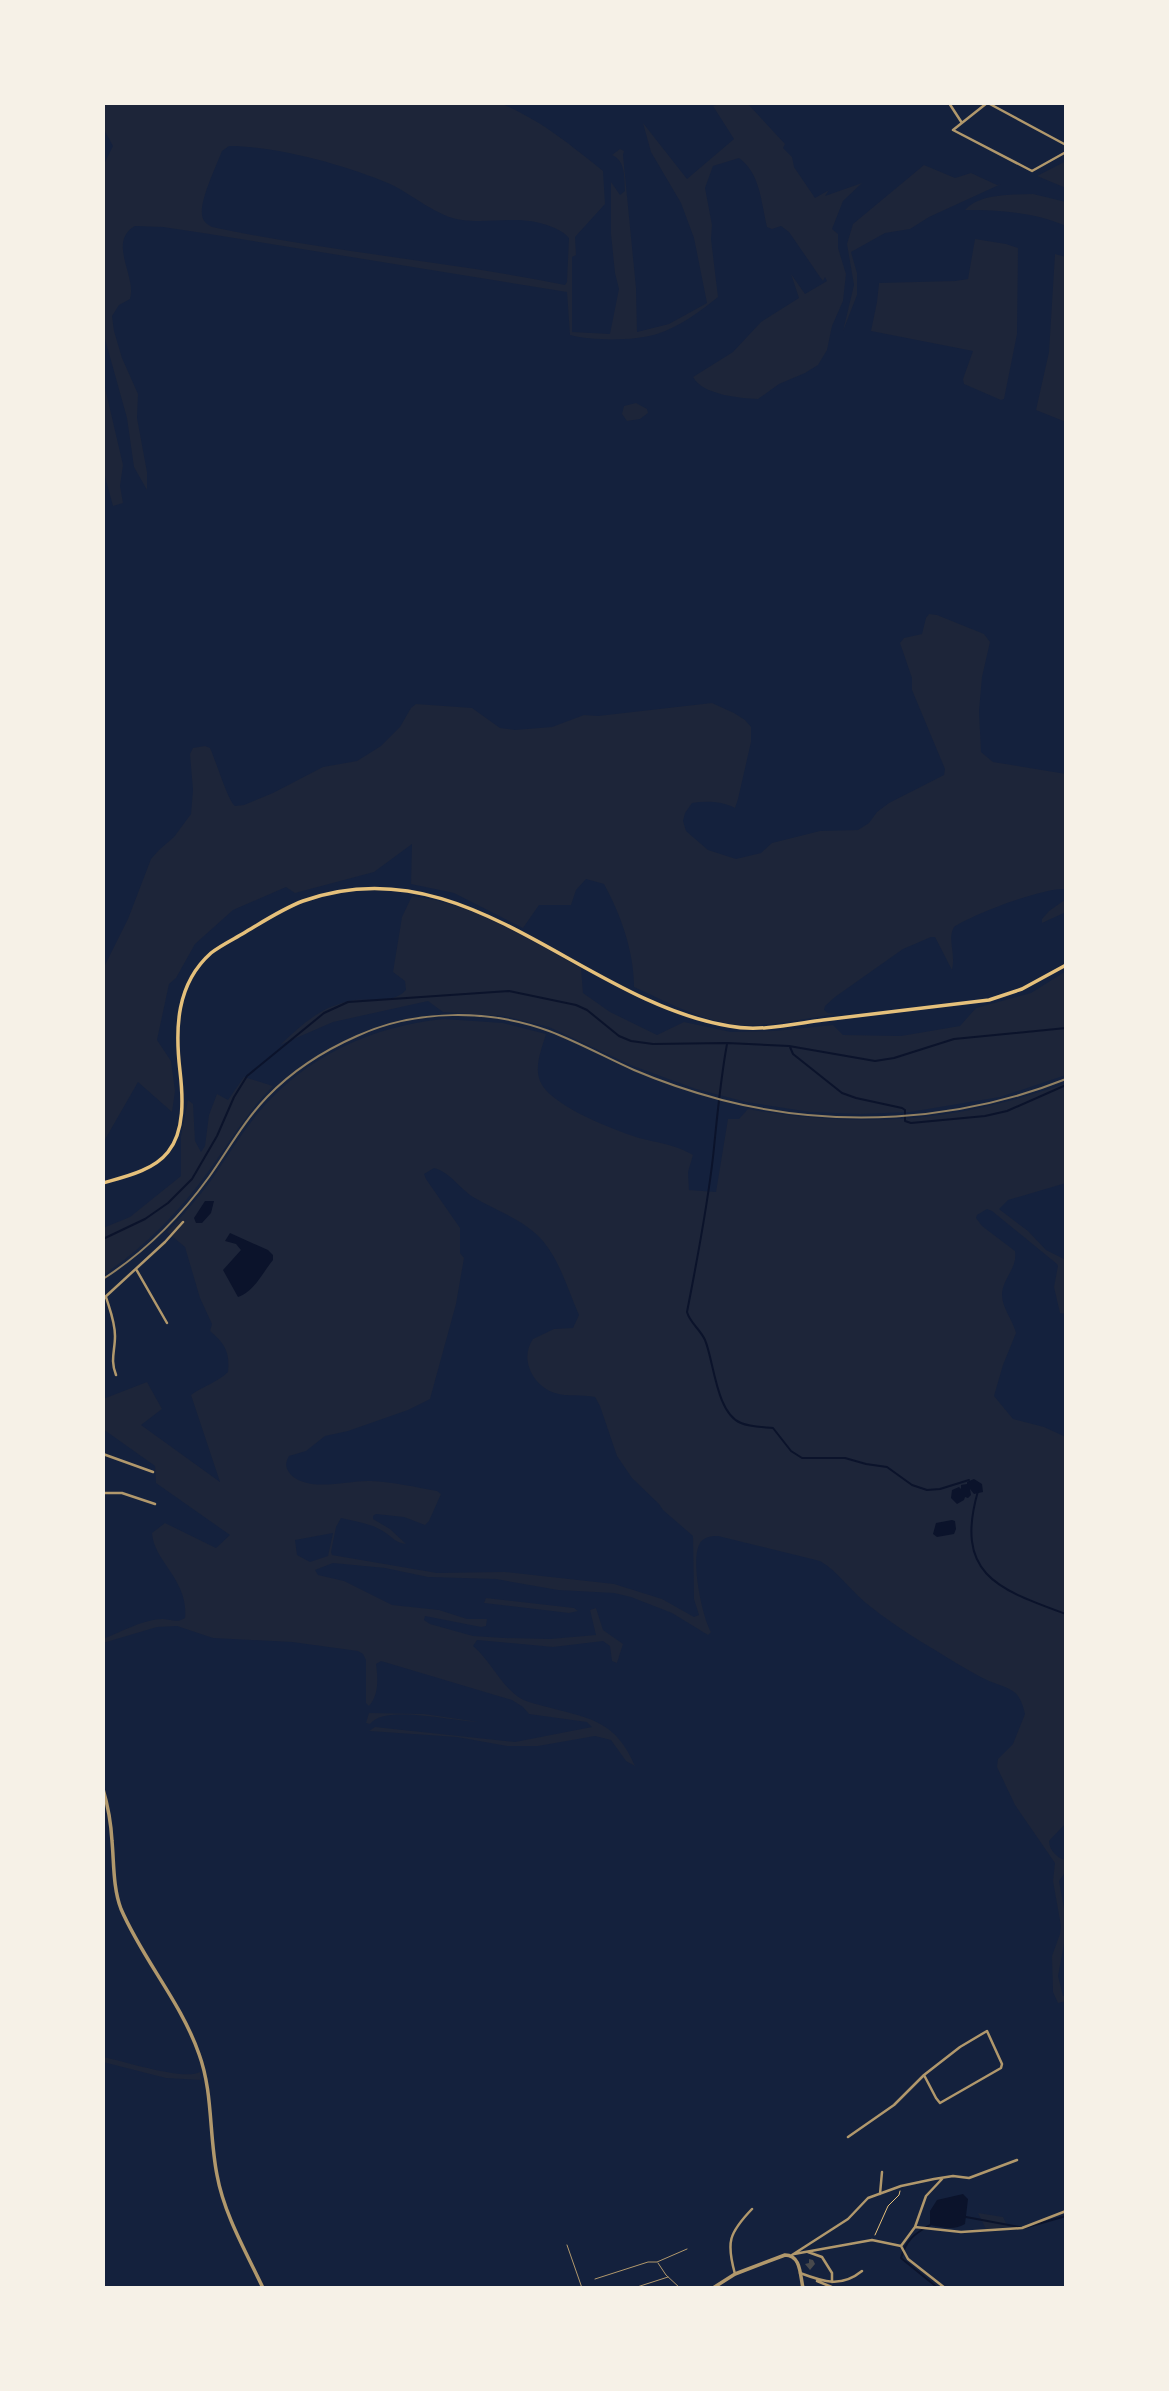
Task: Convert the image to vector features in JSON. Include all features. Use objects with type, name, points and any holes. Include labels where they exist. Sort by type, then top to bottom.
[{"type":"main road","points":[[103,1183],[136,1173],[159,1160],[168,1152],[174,1141],[181,1110],[182,1088],[176,1036],[177,1019],[184,995],[200,966],[216,949],[279,912],[327,894],[387,888],[437,896],[489,916],[638,995],[691,1017],[742,1028],[989,1000],[1022,989],[1066,965]]},
{"type":"street","points":[[949,103],[962,123]]},
{"type":"street","points":[[1066,145],[987,103],[953,130],[1032,171],[1066,152]]},
{"type":"street","points":[[116,1375],[112,1364],[114,1322],[105,1298],[183,1222]]},
{"type":"street","points":[[136,1269],[167,1322]]},
{"type":"street","points":[[103,1454],[153,1472]]},
{"type":"street","points":[[103,1493],[121,1493],[155,1504]]},
{"type":"street","points":[[103,1789],[108,1808],[116,1886],[121,1908],[143,1953],[183,2016],[200,2055],[222,2196],[262,2288]]},
{"type":"street","points":[[848,2137],[894,2105],[924,2075],[960,2047],[987,2031],[1002,2064],[1001,2068],[940,2103],[924,2075]]},
{"type":"street","points":[[792,2255],[848,2219],[868,2198],[901,2186],[953,2176],[970,2178],[1017,2160]]},
{"type":"street","points":[[880,2194],[882,2172]]},
{"type":"street","points":[[901,2246],[915,2227],[926,2196],[942,2179]]},
{"type":"street","points":[[735,2274],[731,2258],[731,2237],[736,2225],[752,2209]]},
{"type":"street","points":[[915,2227],[961,2232],[1022,2228],[1066,2211]]},
{"type":"street","points":[[713,2288],[735,2274],[785,2255],[872,2240],[901,2246]]},
{"type":"street","points":[[901,2246],[908,2259],[945,2288]]},
{"type":"street","points":[[805,2251],[822,2257],[832,2273],[832,2282]]},
{"type":"street","points":[[792,2255],[796,2258],[803,2288]]},
{"type":"street","points":[[814,2279],[850,2281],[862,2271]]},
{"type":"street","points":[[800,2273],[834,2288]]},
{"type":"lane","points":[[567,2245],[582,2288]]},
{"type":"lane","points":[[595,2279],[648,2262],[657,2262],[687,2249]]},
{"type":"lane","points":[[657,2262],[680,2288]]},
{"type":"lane","points":[[634,2288],[668,2277]]},
{"type":"path","points":[[872,2240],[888,2206],[899,2195],[901,2186]]},
{"type":"shaded area","points":[[103,103],[500,103],[542,125],[603,171],[605,204],[575,237],[576,255],[572,257],[572,332],[610,334],[619,289],[611,234],[611,182],[620,195],[625,191],[622,166],[612,155],[620,149],[624,151],[636,288],[637,332],[669,324],[707,303],[694,238],[681,203],[651,152],[643,123],[687,179],[734,139],[713,106],[721,103],[747,103],[785,144],[783,148],[792,157],[794,167],[815,198],[829,190],[825,196],[862,183],[843,201],[832,229],[838,234],[838,248],[846,274],[843,301],[832,326],[827,350],[818,365],[779,384],[758,399],[713,392],[693,377],[733,352],[761,322],[799,298],[791,274],[805,294],[827,281],[825,277],[823,281],[789,232],[781,226],[772,229],[767,227],[756,181],[752,172],[739,158],[713,166],[705,188],[712,225],[711,239],[718,297],[673,327],[637,338],[602,339],[570,335],[567,292],[203,233],[135,226],[123,241],[130,280],[130,299],[119,305],[112,316],[122,358],[138,394],[137,418],[147,472],[147,490],[134,467],[127,418],[105,339],[103,340],[103,166],[113,146],[103,128]],"holes":[[[229,146],[289,153],[353,170],[390,184],[453,218],[474,221],[518,220],[552,227],[569,238],[567,282],[565,285],[212,227],[203,219],[202,208],[222,151]]]},
{"type":"shaded area","points":[[1066,161],[1066,188],[1037,176]]},
{"type":"shaded area","points":[[924,165],[955,178],[971,173],[997,185],[1001,184],[929,217],[910,229],[885,233],[851,252],[857,273],[857,295],[843,331],[854,285],[847,244],[853,224]]},
{"type":"shaded area","points":[[1033,194],[1066,202],[1066,226],[1016,213],[965,210],[971,204],[987,198]]},
{"type":"shaded area","points":[[975,239],[1018,248],[1017,334],[1004,399],[1001,400],[964,384],[963,379],[973,351],[871,331],[879,283],[968,279]]},
{"type":"shaded area","points":[[1055,254],[1066,257],[1066,422],[1036,410],[1049,352]]},
{"type":"shaded area","points":[[103,379],[123,465],[120,486],[123,503],[113,506],[103,469]]},
{"type":"shaded area","points":[[636,403],[647,409],[648,413],[640,419],[627,421],[622,414],[624,406]]},
{"type":"shaded area","points":[[929,614],[984,634],[990,642],[982,677],[979,711],[981,752],[993,762],[1066,774],[1066,889],[1042,892],[1009,902],[954,927],[951,936],[952,970],[935,937],[931,937],[903,949],[825,1006],[824,1010],[828,1013],[837,1014],[764,1025],[740,1025],[712,1020],[634,987],[632,960],[625,934],[604,884],[586,879],[576,890],[571,905],[539,905],[523,928],[454,893],[411,884],[412,844],[374,872],[295,893],[286,887],[233,910],[195,944],[176,978],[169,984],[157,1040],[171,1061],[175,1091],[172,1112],[138,1082],[103,1143],[103,969],[128,919],[151,859],[174,837],[191,814],[193,790],[190,754],[193,748],[210,748],[235,806],[273,793],[323,767],[357,761],[381,746],[400,727],[416,704],[472,708],[500,728],[515,730],[552,727],[584,715],[598,716],[712,703],[734,713],[751,727],[751,742],[738,799],[735,808],[714,802],[692,803],[683,821],[686,831],[708,850],[736,859],[761,853],[772,843],[820,831],[858,830],[889,803],[944,775],[945,769],[912,690],[912,678],[900,643],[904,638],[922,634]]},
{"type":"shaded area","points":[[412,896],[457,906],[478,914],[581,968],[583,993],[610,1012],[657,1035],[684,1022],[731,1032],[833,1025],[843,1035],[901,1036],[960,1026],[976,1008],[1031,993],[1066,971],[1066,1075],[1000,1097],[910,1112],[810,1112],[746,1102],[696,1089],[633,1066],[549,1027],[504,1016],[443,1012],[428,1001],[333,1022],[280,1045],[328,1008],[355,1000],[389,999],[406,990],[405,981],[393,972],[402,917]]},
{"type":"shaded area","points":[[1066,899],[1066,912],[1042,923],[1049,911]]},
{"type":"shaded area","points":[[444,1019],[503,1023],[546,1034],[538,1069],[545,1090],[566,1106],[592,1120],[693,1155],[688,1172],[689,1190],[716,1192],[728,1119],[739,1119],[748,1109],[830,1119],[909,1118],[987,1106],[1066,1083],[1066,1183],[1008,1200],[999,1209],[1028,1231],[1046,1250],[1066,1260],[1066,1314],[1060,1313],[1054,1287],[1057,1264],[992,1211],[987,1209],[976,1218],[982,1226],[1015,1251],[1014,1263],[1002,1295],[1016,1333],[994,1396],[1013,1419],[1044,1427],[1066,1437],[1066,1823],[1049,1841],[1054,1854],[1066,1860],[1066,1871],[1059,1881],[1066,1933],[1058,1976],[1066,2001],[1058,2003],[1053,1992],[1052,1956],[1061,1926],[1053,1881],[1055,1863],[1015,1805],[997,1767],[998,1759],[1013,1744],[1025,1714],[1020,1699],[1013,1691],[973,1672],[891,1622],[820,1561],[718,1536],[704,1539],[699,1545],[696,1564],[701,1602],[711,1632],[708,1635],[672,1613],[614,1593],[558,1590],[496,1579],[428,1577],[385,1568],[333,1563],[315,1570],[318,1575],[344,1581],[392,1605],[439,1610],[467,1619],[487,1619],[486,1626],[481,1627],[425,1616],[424,1620],[430,1624],[473,1636],[550,1639],[596,1635],[590,1610],[596,1608],[603,1630],[623,1644],[617,1663],[612,1661],[610,1646],[603,1641],[553,1647],[477,1640],[473,1646],[513,1693],[531,1703],[602,1725],[620,1740],[635,1766],[626,1761],[611,1740],[595,1736],[538,1746],[507,1746],[457,1737],[369,1731],[375,1727],[515,1742],[592,1727],[587,1722],[529,1714],[512,1700],[381,1661],[376,1664],[376,1692],[369,1706],[366,1703],[366,1660],[358,1651],[292,1642],[213,1638],[177,1626],[157,1627],[103,1643],[103,1639],[140,1623],[185,1618],[182,1593],[154,1543],[152,1533],[165,1523],[216,1548],[230,1535],[156,1483],[155,1466],[103,1429],[103,1399],[147,1382],[162,1409],[141,1425],[220,1482],[191,1395],[228,1372],[227,1354],[223,1344],[210,1331],[212,1324],[200,1298],[185,1247],[167,1232],[207,1186],[258,1113],[296,1076],[318,1060],[366,1037],[417,1023]],"holes":[[[434,1168],[445,1173],[473,1197],[528,1227],[550,1250],[579,1315],[573,1328],[554,1329],[533,1339],[527,1355],[530,1371],[540,1384],[555,1393],[595,1397],[617,1456],[632,1478],[693,1536],[694,1599],[699,1615],[694,1617],[662,1599],[614,1584],[505,1572],[437,1573],[332,1555],[336,1527],[341,1518],[372,1526],[406,1544],[390,1529],[373,1519],[373,1516],[404,1517],[425,1525],[441,1494],[437,1491],[379,1482],[319,1485],[299,1480],[291,1475],[286,1466],[289,1456],[306,1451],[325,1436],[348,1431],[408,1410],[430,1399],[456,1304],[464,1258],[460,1253],[460,1228],[424,1174]],[[333,1533],[328,1556],[310,1562],[297,1555],[295,1540]]]},
{"type":"shaded area","points":[[244,1077],[273,1086],[173,1215],[133,1253],[103,1275],[103,1228],[130,1217],[181,1176],[181,1136],[188,1100],[193,1104],[195,1141],[201,1152],[205,1146],[209,1115],[217,1094],[228,1100]]},
{"type":"shaded area","points":[[205,1201],[214,1201],[211,1213],[202,1223],[196,1223],[194,1218]]},
{"type":"shaded area","points":[[230,1233],[268,1250],[273,1255],[273,1260],[258,1281],[249,1291],[238,1297],[223,1270],[241,1250],[236,1244],[225,1241]]},
{"type":"shaded area","points":[[974,1479],[982,1484],[983,1492],[974,1494],[970,1489],[971,1495],[957,1504],[951,1498],[952,1490],[959,1487],[961,1489],[961,1485]]},
{"type":"shaded area","points":[[955,1521],[954,1534],[937,1537],[933,1534],[936,1523]]},
{"type":"shaded area","points":[[486,1598],[574,1608],[578,1611],[569,1613],[484,1603]]},
{"type":"shaded area","points":[[369,1713],[424,1714],[479,1722],[390,1715],[378,1718],[370,1724],[366,1723]]},
{"type":"shaded area","points":[[103,2057],[168,2072],[200,2072],[201,2080],[166,2078],[103,2062]]},
{"type":"shaded area","points":[[963,2194],[968,2199],[965,2224],[952,2228],[930,2225],[930,2211],[937,2200]]},
{"type":"shaded area","points":[[978,2213],[1003,2217],[1008,2227],[986,2229]]},
{"type":"building","points":[[809,2259],[815,2264],[810,2270],[805,2264],[809,2263]]},
{"type":"waterway","points":[[103,1239],[145,1219],[168,1203],[192,1179],[247,1076],[324,1013],[348,1002],[509,991],[576,1005],[587,1010],[619,1036],[631,1041],[653,1044],[789,1046],[875,1061],[894,1058],[954,1039],[1066,1028]]},
{"type":"waterway","points":[[727,1044],[708,1196],[687,1312],[705,1340],[726,1409],[741,1423],[773,1428],[791,1451],[802,1458],[845,1458],[887,1467],[912,1485],[927,1490],[969,1480]]},
{"type":"waterway","points":[[790,1047],[793,1054],[842,1093],[902,1108],[905,1110],[905,1121],[911,1123],[985,1116],[1007,1111],[1066,1085]]},
{"type":"waterway","points":[[978,1491],[972,1519],[972,1542],[977,1560],[988,1575],[1002,1586],[1066,1614]]},
{"type":"waterway","points":[[1024,2228],[1066,2216]]},
{"type":"waterway","points":[[966,2217],[1019,2227]]},
{"type":"waterway","points":[[930,2225],[911,2238],[901,2258],[938,2288]]},
{"type":"railway","points":[[103,1279],[133,1257],[174,1220],[209,1177],[251,1116],[287,1079],[309,1062],[344,1042],[403,1021],[453,1015],[526,1024],[560,1035],[634,1070],[688,1090],[765,1109],[808,1115],[896,1116],[939,1112],[983,1104],[1066,1079]]}]
